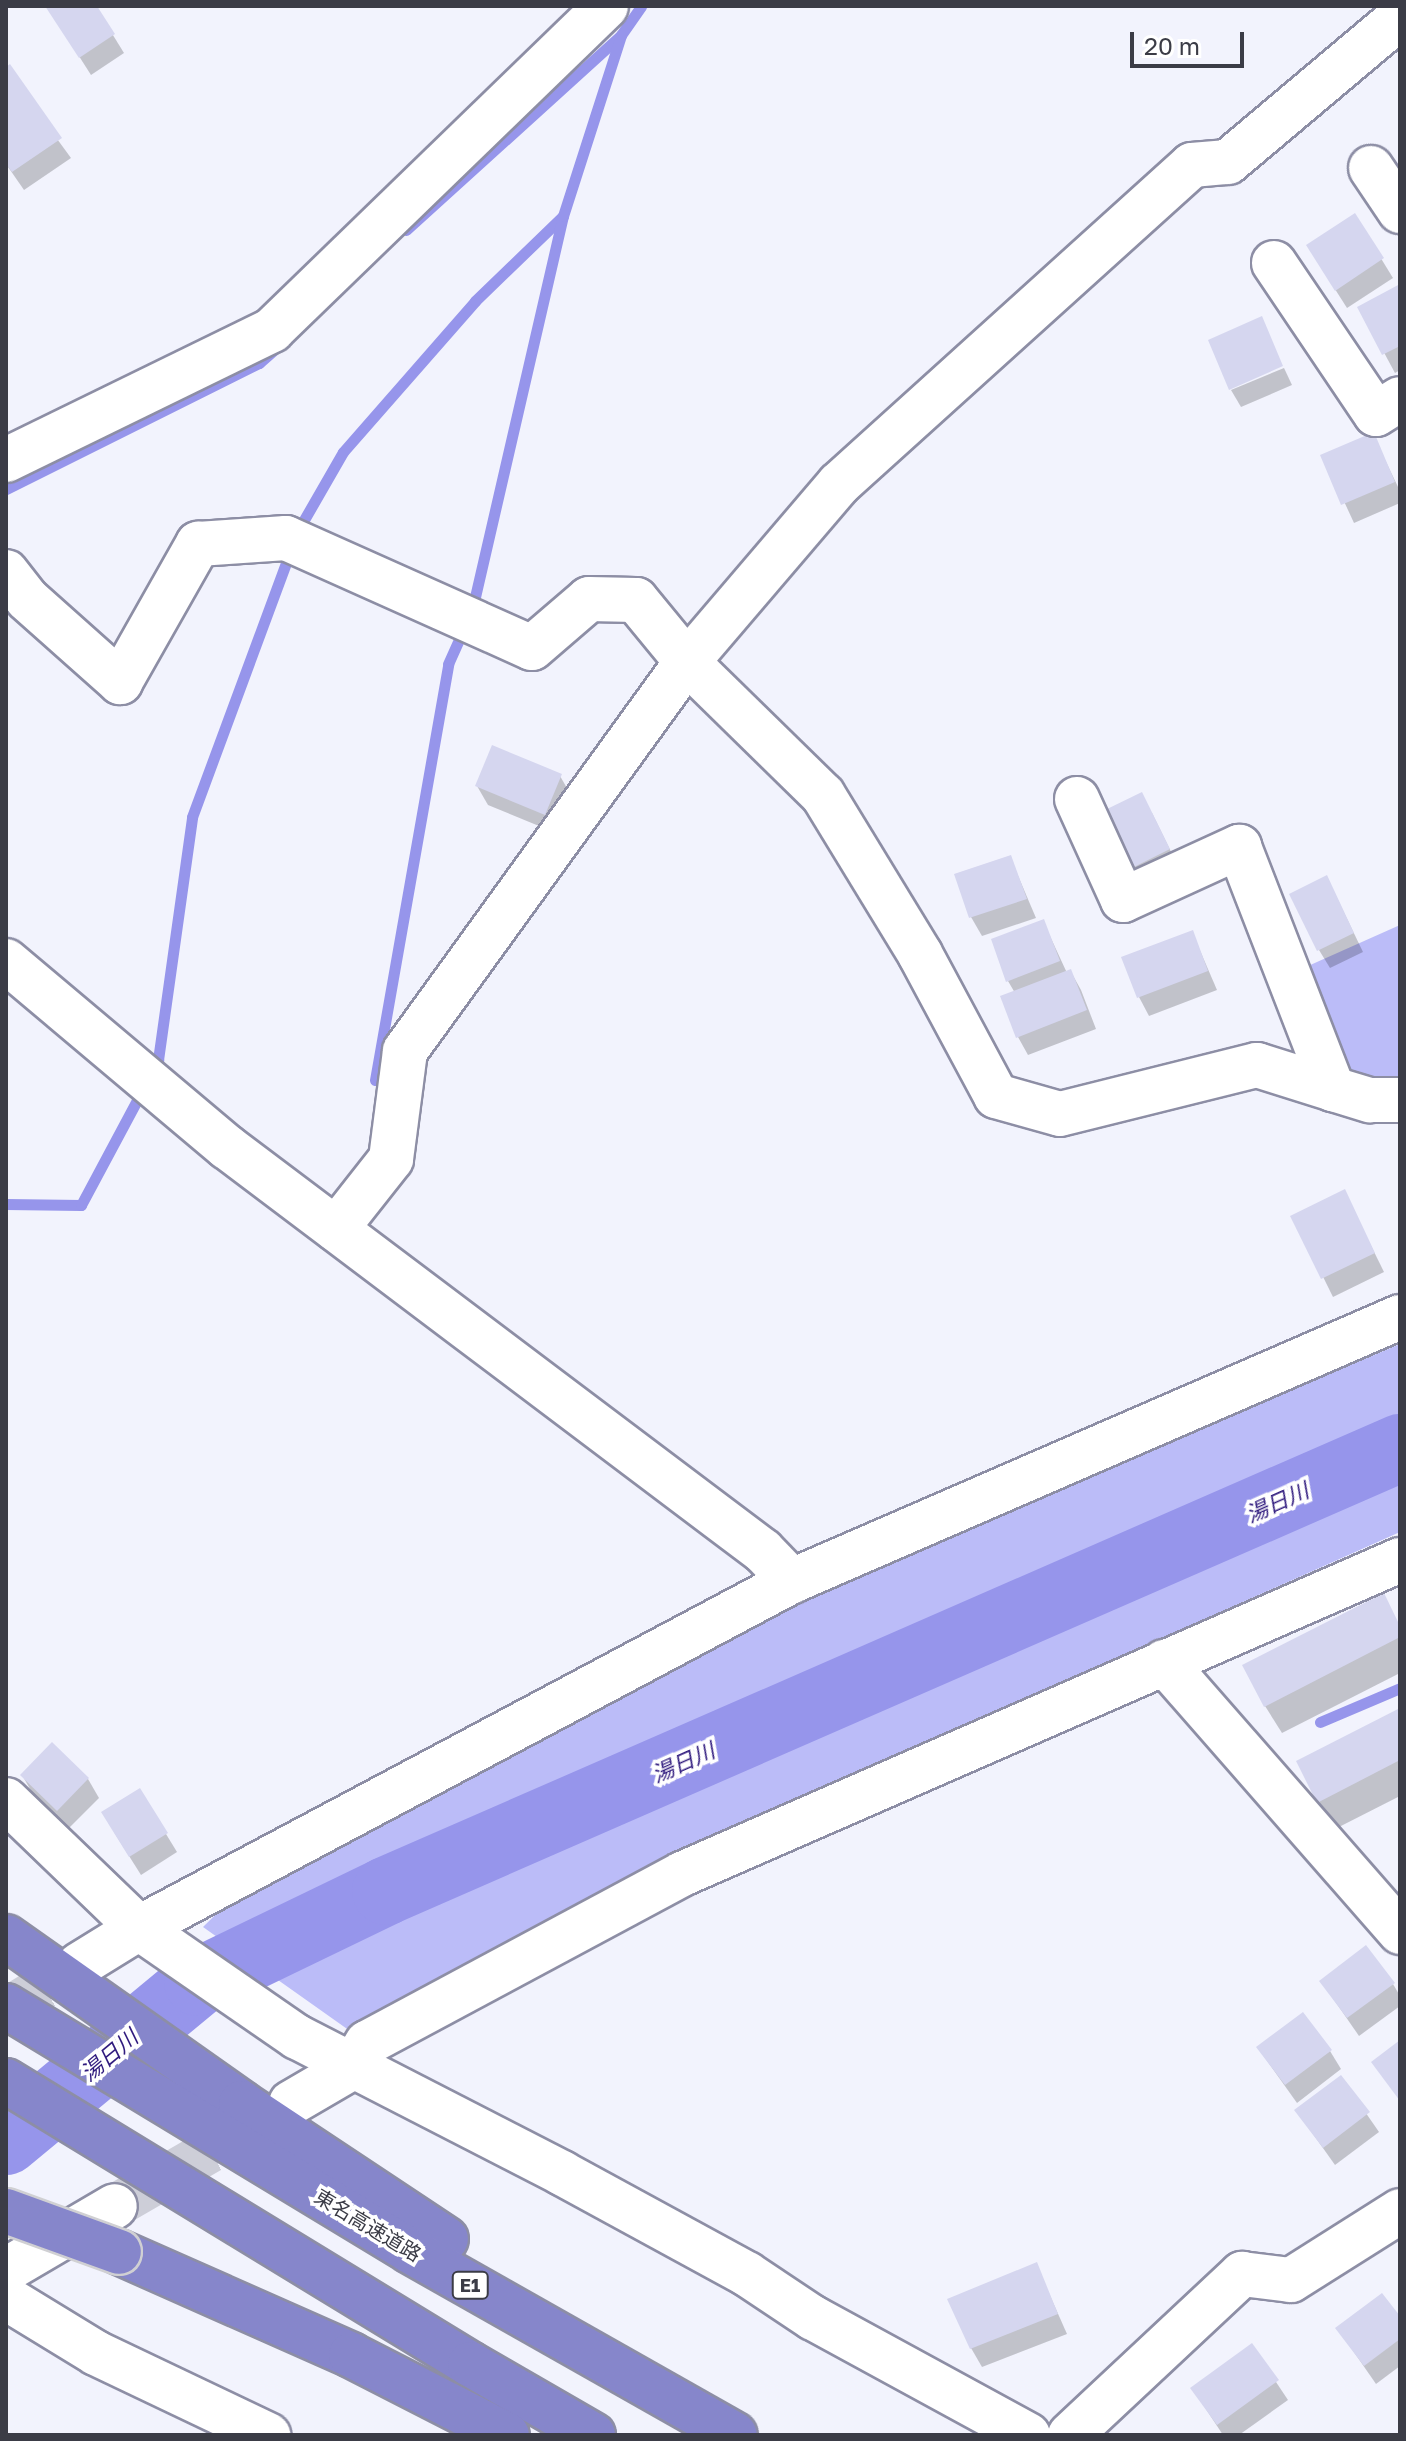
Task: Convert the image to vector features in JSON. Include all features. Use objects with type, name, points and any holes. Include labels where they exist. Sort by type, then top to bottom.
[{"type":"highway","points":[[6,1937],[80,1978],[225,2115]]},
{"type":"highway","name":"東名高速道路","points":[[16,2013],[225,2115],[410,2251],[735,2435]]},
{"type":"highway","points":[[6,2081],[593,2435]]},
{"type":"highway","points":[[6,2211],[119,2252],[351,2355],[507,2435]]},
{"type":"street","points":[[6,460],[272,330],[606,6]]},
{"type":"street","points":[[336,1229],[391,1159],[405,1051],[687,662],[839,484],[1192,165],[1228,162],[1400,17]]},
{"type":"street","points":[[1371,168],[1400,211]]},
{"type":"street","points":[[1274,263],[1376,414],[1400,399]]},
{"type":"street","points":[[6,572],[27,599],[120,682],[198,544],[302,545],[532,648],[589,599],[636,600],[687,662],[823,795],[920,954],[996,1096],[1060,1114],[1257,1065],[1370,1100],[1400,1100]]},
{"type":"street","points":[[1077,799],[1123,900],[1239,847],[1333,1089]]},
{"type":"street","points":[[6,961],[227,1147],[763,1551],[792,1581]]},
{"type":"street","points":[[80,1978],[147,1934],[792,1581],[1400,1317]]},
{"type":"street","points":[[291,2103],[351,2068],[367,2043],[682,1874],[1400,1560]]},
{"type":"street","points":[[1164,1662],[1400,1932]]},
{"type":"street","points":[[6,1800],[147,1934],[297,2037],[351,2068],[562,2173],[747,2274],[813,2318],[1028,2435]]},
{"type":"street","points":[[6,2270],[115,2206]]},
{"type":"street","points":[[1070,2435],[1242,2274],[1291,2280],[1400,2211]]},
{"type":"street","points":[[6,2298],[96,2353],[268,2435]]},
{"type":"shaded area","points":[[1400,925],[1400,1085],[1346,1082],[1308,966]]},
{"type":"shaded area","points":[[1400,1344],[1400,1532],[1032,1696],[367,2043],[203,1927],[275,1856],[808,1595]]},
{"type":"building","points":[[45,6],[97,6],[115,34],[79,58]]},
{"type":"building","points":[[10,64],[62,138],[12,172],[6,164],[6,67]]},
{"type":"building","points":[[1355,213],[1384,258],[1335,291],[1306,245]]},
{"type":"building","points":[[1400,284],[1400,346],[1382,355],[1357,307]]},
{"type":"building","points":[[1262,316],[1283,366],[1229,390],[1208,340]]},
{"type":"building","points":[[1374,432],[1395,482],[1341,505],[1320,455]]},
{"type":"building","points":[[492,745],[562,774],[545,815],[475,786]]},
{"type":"building","points":[[1142,792],[1170,849],[1132,868],[1105,810]]},
{"type":"building","points":[[1011,855],[1027,899],[969,918],[954,874]]},
{"type":"building","points":[[1327,875],[1354,933],[1317,951],[1289,894]]},
{"type":"building","points":[[1044,919],[1060,961],[1006,982],[991,939]]},
{"type":"building","points":[[1193,930],[1208,971],[1137,998],[1121,957]]},
{"type":"building","points":[[1071,969],[1087,1010],[1016,1038],[1000,996]]},
{"type":"building","points":[[1345,1189],[1375,1253],[1321,1279],[1290,1216]]},
{"type":"building","points":[[1384,1593],[1400,1626],[1400,1637],[1264,1707],[1242,1665]]},
{"type":"building","points":[[1400,1708],[1400,1760],[1317,1803],[1296,1761]]},
{"type":"building","points":[[52,1742],[89,1778],[57,1811],[20,1775]]},
{"type":"building","points":[[140,1788],[168,1833],[129,1857],[101,1812]]},
{"type":"building","points":[[1366,1945],[1395,1983],[1347,2018],[1319,1981]]},
{"type":"building","points":[[1303,2012],[1332,2050],[1285,2085],[1256,2047]]},
{"type":"building","points":[[1400,2040],[1400,2101],[1371,2062]]},
{"type":"building","points":[[1341,2075],[1370,2112],[1323,2148],[1294,2110]]},
{"type":"building","points":[[1037,2262],[1058,2314],[970,2349],[947,2299]]},
{"type":"building","points":[[1382,2293],[1400,2316],[1400,2339],[1364,2366],[1335,2328]]},
{"type":"building","points":[[1252,2343],[1279,2380],[1217,2425],[1190,2388]]},
{"type":"waterway","points":[[406,230],[621,35],[641,6]]},
{"type":"waterway","points":[[472,610],[563,216],[621,35]]},
{"type":"waterway","points":[[297,532],[343,452],[475,301],[563,216]]},
{"type":"waterway","points":[[6,489],[259,363],[275,349]]},
{"type":"waterway","points":[[151,1074],[158,1060],[192,817],[291,549]]},
{"type":"waterway","points":[[375,1080],[448,664],[465,626]]},
{"type":"waterway","points":[[6,1204],[81,1205],[143,1089]]},
{"type":"waterway","name":"湯日川","points":[[6,2141],[198,1982],[386,1891],[1400,1448]]},
{"type":"waterway","points":[[1320,1722],[1400,1688]]},
{"type":"tunnel","points":[[6,2010],[79,1965]]},
{"type":"tunnel","points":[[115,2206],[258,2123]]}]
